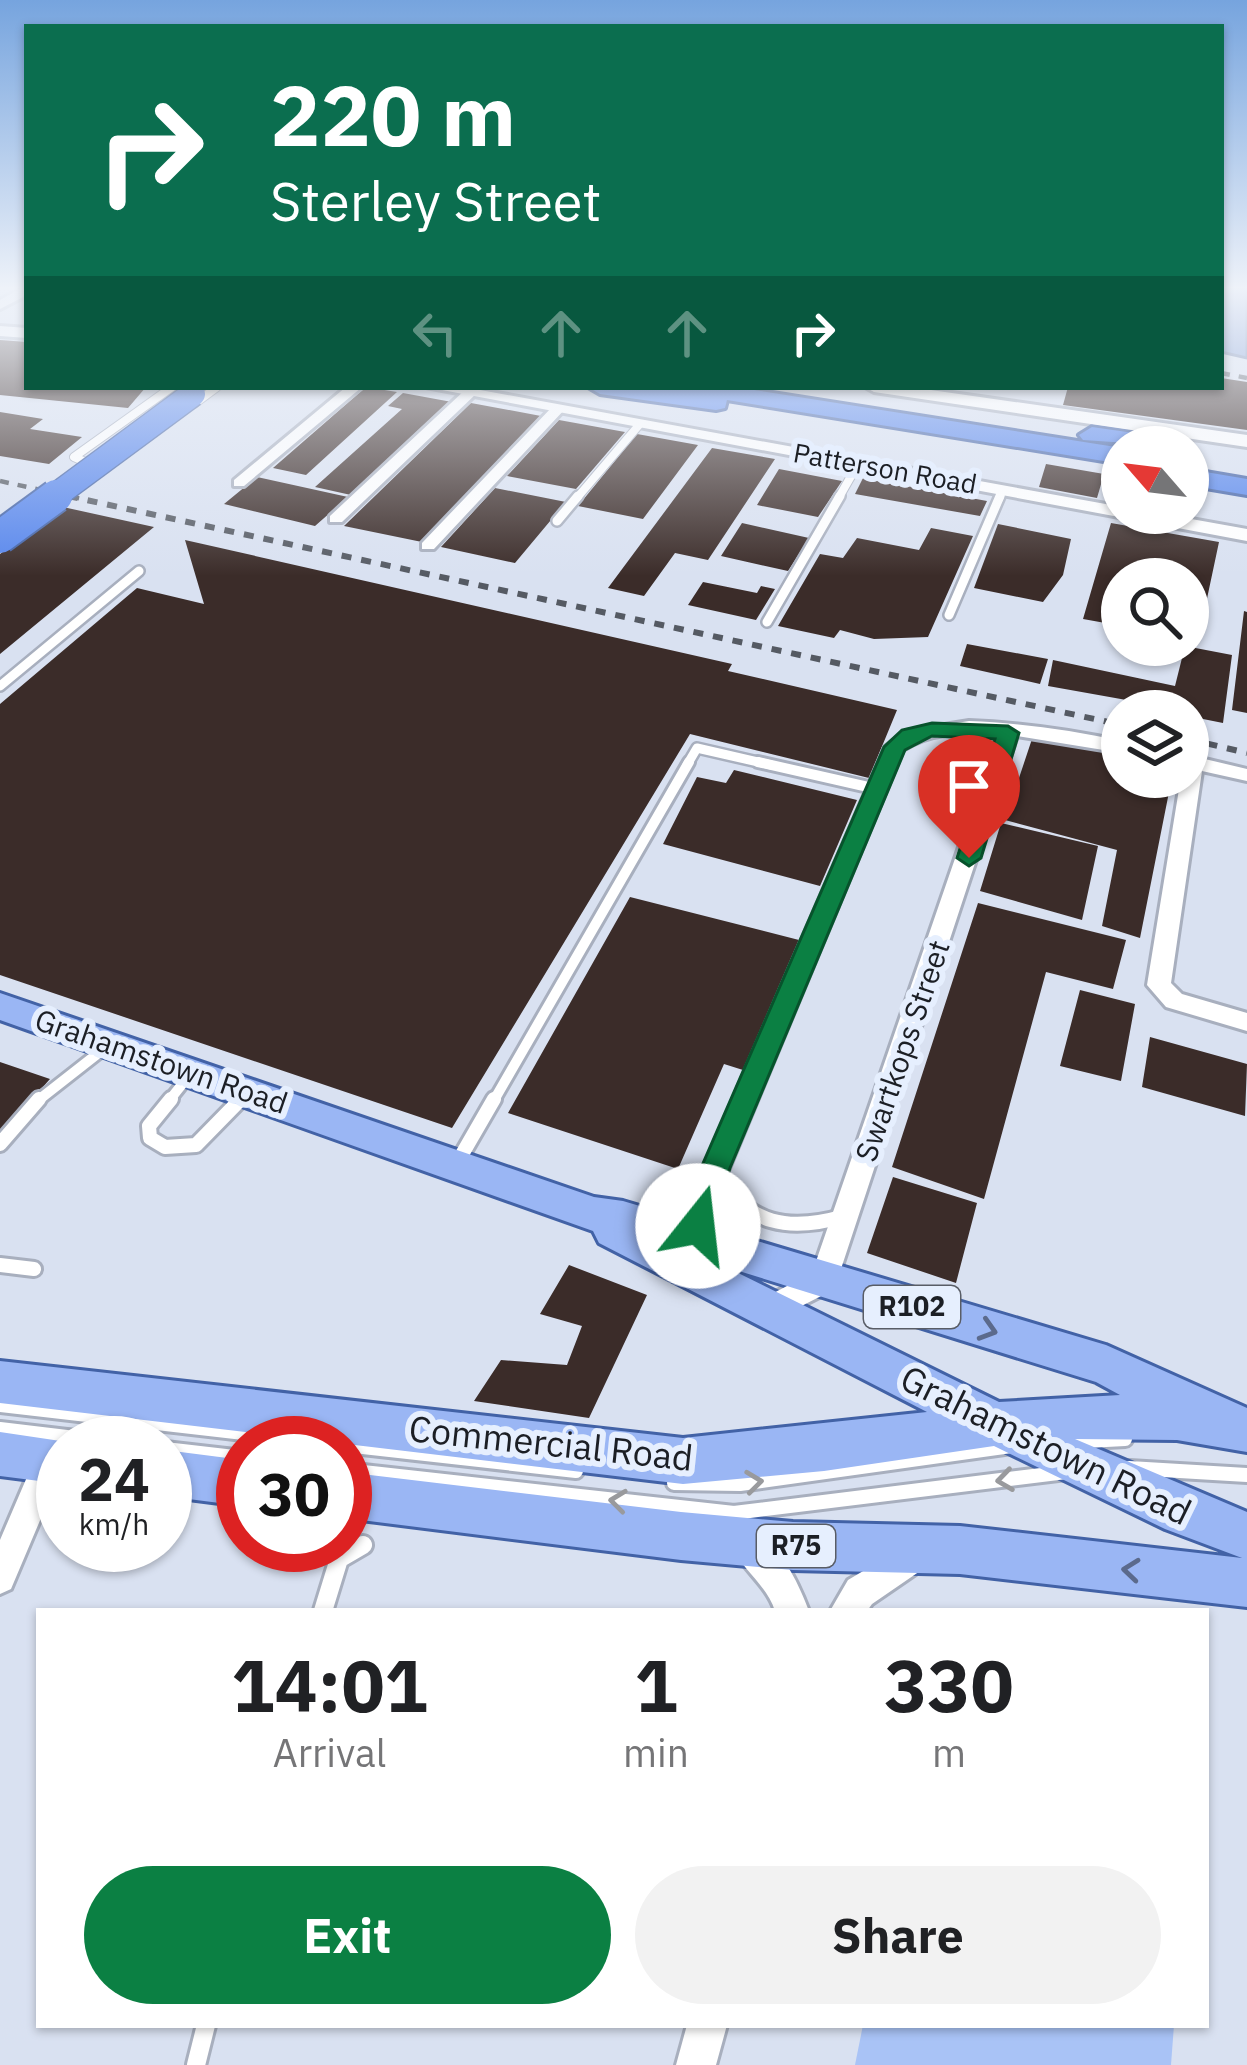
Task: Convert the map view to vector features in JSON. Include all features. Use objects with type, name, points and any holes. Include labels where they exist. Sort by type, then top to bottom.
[{"type":"highway","points":[[0,521],[193,390]]},
{"type":"highway","points":[[0,541],[193,390]]},
{"type":"highway","points":[[622,390],[945,434],[979,433]]},
{"type":"highway","points":[[707,390],[1101,453]]},
{"type":"highway","points":[[802,390],[1101,436]]},
{"type":"highway","points":[[1034,442],[1101,460]]},
{"type":"highway","points":[[1209,452],[1247,458]]},
{"type":"highway","points":[[1209,469],[1247,475]]},
{"type":"highway","points":[[1209,481],[1247,487]]},
{"type":"main road","name":"Grahamstown Road","points":[[0,1006],[594,1214],[705,1263],[768,1310],[1016,1434],[1247,1536]]},
{"type":"main road","name":"Grahamstown Road","points":[[705,1263],[823,1281],[1106,1365],[1240,1423]]},
{"type":"main road","name":"Commercial Road","points":[[0,1382],[683,1461],[1016,1434],[1123,1414],[1240,1423]]},
{"type":"main road","points":[[0,1454],[36,1458]]},
{"type":"main road","name":"R75","points":[[372,1498],[743,1542],[929,1548],[1247,1583]]},
{"type":"street","points":[[239,483],[351,390]]},
{"type":"street","name":"Patterson Road","points":[[452,390],[1101,509]]},
{"type":"street","points":[[895,390],[1247,441]]},
{"type":"street","points":[[336,519],[470,393]]},
{"type":"street","points":[[428,546],[558,410]]},
{"type":"street","name":"Patterson Road","points":[[1209,528],[1247,535]]},
{"type":"street","points":[[705,1263],[700,1212],[716,1168],[895,747],[916,732],[1053,731],[1101,742]]},
{"type":"street","name":"Swartkops Street","points":[[823,1281],[1008,733]]},
{"type":"street","points":[[1209,766],[1247,775]]},
{"type":"street","points":[[1185,798],[1159,986],[1174,1001],[1247,1022]]},
{"type":"street","points":[[768,1310],[823,1281]]},
{"type":"street","points":[[0,1578],[36,1503]]},
{"type":"street","points":[[743,1542],[783,1585],[791,1608]]},
{"type":"street","points":[[849,1608],[860,1592],[929,1548]]},
{"type":"street","points":[[696,2065],[706,2028]]},
{"type":"lane","points":[[193,390],[74,460],[108,467],[194,390]]},
{"type":"lane","points":[[556,521],[639,425]]},
{"type":"lane","points":[[767,622],[858,464]]},
{"type":"lane","points":[[949,615],[1002,491]]},
{"type":"lane","points":[[0,521],[25,526],[0,541]]},
{"type":"lane","points":[[0,686],[139,571]]},
{"type":"lane","points":[[456,1164],[697,748],[877,789]]},
{"type":"lane","points":[[0,1144],[46,1090],[111,1044]]},
{"type":"lane","points":[[192,1072],[149,1126],[150,1138],[165,1147],[196,1144],[248,1091]]},
{"type":"lane","points":[[716,1168],[734,1202],[763,1223],[813,1226],[846,1216]]},
{"type":"lane","points":[[0,1265],[34,1269]]},
{"type":"lane","points":[[0,1405],[216,1430]]},
{"type":"lane","points":[[0,1429],[36,1433]]},
{"type":"lane","points":[[660,1481],[740,1484],[1016,1434],[1142,1438]]},
{"type":"lane","points":[[372,1447],[593,1473]]},
{"type":"lane","points":[[372,1472],[734,1513],[814,1508],[1090,1468],[1199,1468],[1247,1475]]},
{"type":"lane","points":[[324,1608],[335,1572]]},
{"type":"lane","points":[[196,2065],[205,2028]]},
{"type":"shaded area","points":[[862,2028],[1174,2028],[1171,2065],[855,2065]]},
{"type":"building","points":[[0,383],[24,383],[24,390],[143,390],[128,408],[0,395]]},
{"type":"building","points":[[1224,383],[1247,383],[1247,430],[1063,405],[1067,390],[1224,390]]},
{"type":"building","points":[[363,390],[397,392],[306,475],[273,468]]},
{"type":"building","points":[[403,393],[452,402],[351,495],[315,487],[402,409],[388,406]]},
{"type":"building","points":[[471,403],[541,416],[422,542],[344,526]]},
{"type":"building","points":[[0,412],[43,419],[30,429],[82,437],[49,464],[0,456]]},
{"type":"building","points":[[559,420],[625,432],[576,489],[507,476]]},
{"type":"building","points":[[637,434],[698,445],[643,519],[578,506]]},
{"type":"building","points":[[712,448],[775,459],[708,560],[675,553],[644,596],[608,588]]},
{"type":"building","points":[[1046,464],[1101,473],[1097,498],[1039,487]]},
{"type":"building","points":[[779,469],[842,481],[818,517],[757,505]]},
{"type":"building","points":[[257,477],[348,497],[315,526],[224,504]]},
{"type":"building","points":[[863,478],[987,501],[980,516],[855,494]]},
{"type":"building","points":[[495,488],[566,502],[515,563],[441,547]]},
{"type":"building","points":[[63,507],[154,527],[0,654],[0,554]]},
{"type":"building","points":[[742,523],[809,538],[788,571],[721,556]]},
{"type":"building","points":[[998,524],[1071,539],[1063,575],[1043,602],[974,588]]},
{"type":"building","points":[[931,528],[973,536],[928,637],[874,639],[840,630],[834,638],[778,626],[820,554],[843,558],[857,538],[919,550]]},
{"type":"building","points":[[1108,534],[1174,534],[1219,542],[1209,589],[1209,558],[1101,558],[1101,622],[1083,619]]},
{"type":"building","points":[[185,540],[732,664],[728,671],[897,710],[869,778],[690,734],[452,1128],[0,975],[0,704],[137,588],[204,604]]},
{"type":"building","points":[[703,582],[757,593],[761,586],[775,589],[756,620],[688,605]]},
{"type":"building","points":[[1247,612],[1247,713],[1232,710]]},
{"type":"building","points":[[967,644],[1048,659],[1040,684],[960,666]]},
{"type":"building","points":[[1209,651],[1232,655],[1223,723],[1209,720],[1209,690],[1101,690],[1101,695],[1048,686],[1053,660],[1175,686],[1180,666],[1209,666]]},
{"type":"building","points":[[1033,736],[1101,751],[1101,798],[1168,798],[1140,938],[1102,926],[1117,850],[1005,820]]},
{"type":"building","points":[[734,770],[857,800],[820,886],[663,844],[697,777],[726,783]]},
{"type":"building","points":[[1001,823],[1098,846],[1082,920],[980,891]]},
{"type":"building","points":[[630,897],[799,940],[743,1070],[724,1064],[678,1169],[508,1113]]},
{"type":"building","points":[[978,903],[1126,940],[1113,989],[1046,972],[984,1199],[892,1167]]},
{"type":"building","points":[[1080,990],[1135,1004],[1121,1081],[1060,1066]]},
{"type":"building","points":[[1150,1037],[1247,1064],[1245,1116],[1142,1087]]},
{"type":"building","points":[[0,1062],[50,1079],[0,1135]]},
{"type":"building","points":[[893,1177],[977,1203],[956,1283],[867,1253]]},
{"type":"building","points":[[569,1265],[647,1295],[589,1418],[474,1401],[501,1360],[567,1365],[582,1326],[540,1314]]},
{"type":"railway","points":[[0,481],[82,499]]},
{"type":"railway","points":[[68,496],[1101,720]]},
{"type":"railway","points":[[1209,744],[1247,753]]},
{"type":"route","points":[[698,1226],[716,1168],[895,747],[916,732],[1008,733],[969,858]]}]
